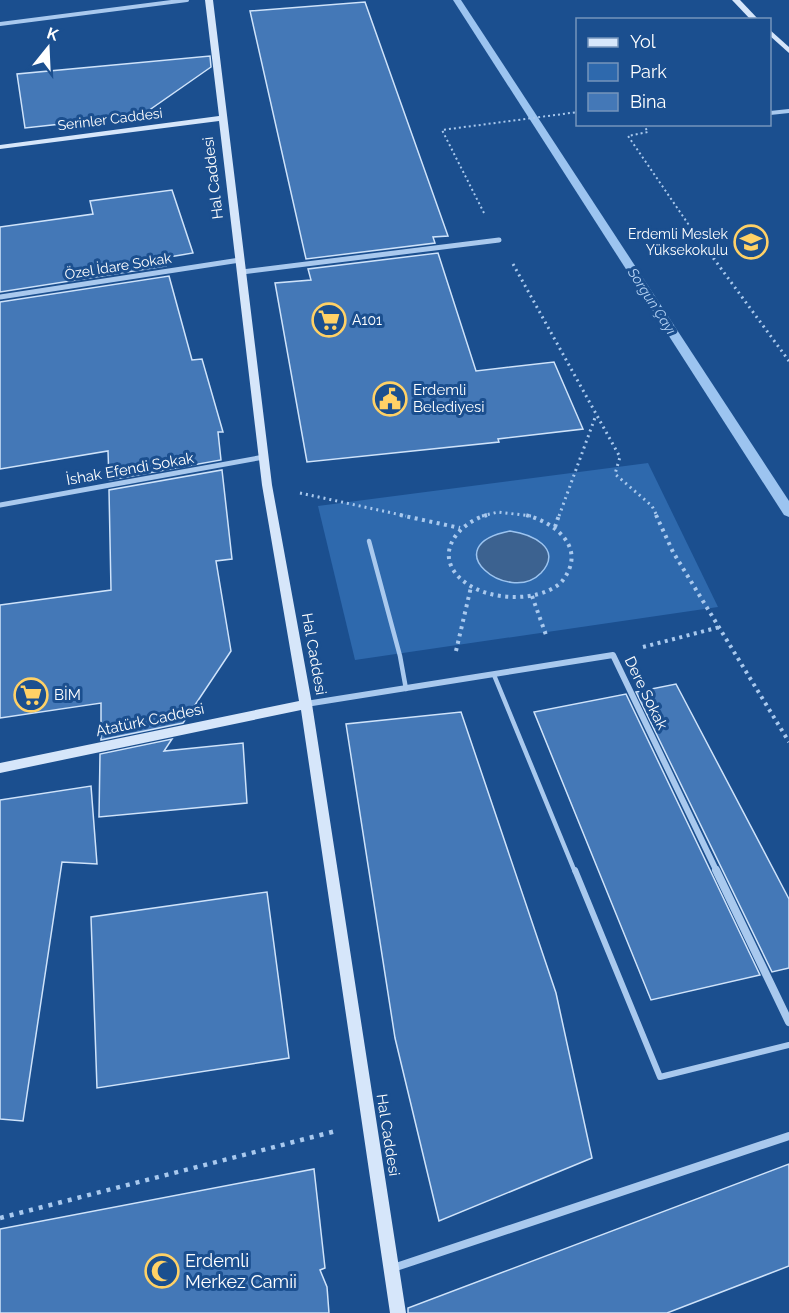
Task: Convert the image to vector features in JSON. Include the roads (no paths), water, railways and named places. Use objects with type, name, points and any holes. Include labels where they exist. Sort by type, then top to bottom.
[{"type":"street","points":[[0,24],[187,0]]},
{"type":"street","name":"Hal Caddesi","points":[[209,0],[267,485],[306,704],[398,1313]]},
{"type":"street","points":[[736,0],[754,18]]},
{"type":"street","points":[[771,33],[789,51]]},
{"type":"street","points":[[771,113],[789,111]]},
{"type":"street","name":"Serinler Caddesi","points":[[0,147],[223,118]]},
{"type":"street","name":"Özel İdare Sokak","points":[[0,297],[241,266],[499,240]]},
{"type":"street","name":"İshak Efendi Sokak","points":[[0,505],[264,457]]},
{"type":"street","name":"Dere Sokak","points":[[306,704],[613,655],[789,1022]]},
{"type":"street","name":"Atatürk Caddesi","points":[[0,768],[306,704]]},
{"type":"street","points":[[392,1269],[789,1136]]},
{"type":"lane","points":[[369,541],[400,656],[405,689]]},
{"type":"lane","points":[[494,675],[660,1077],[789,1045]]},
{"type":"waterway","name":"Sorgun Çayı","points":[[457,0],[789,512]]},
{"type":"place","name":"Erdemli Meslek Yüksekokulu","points":[[751,242]]},
{"type":"place","name":"A101","points":[[329,320]]},
{"type":"place","name":"Erdemli Belediyesi","points":[[390,399]]},
{"type":"place","name":"BİM","points":[[31,695]]},
{"type":"place","name":"Erdemli Merkez Camii","points":[[162,1271]]}]
